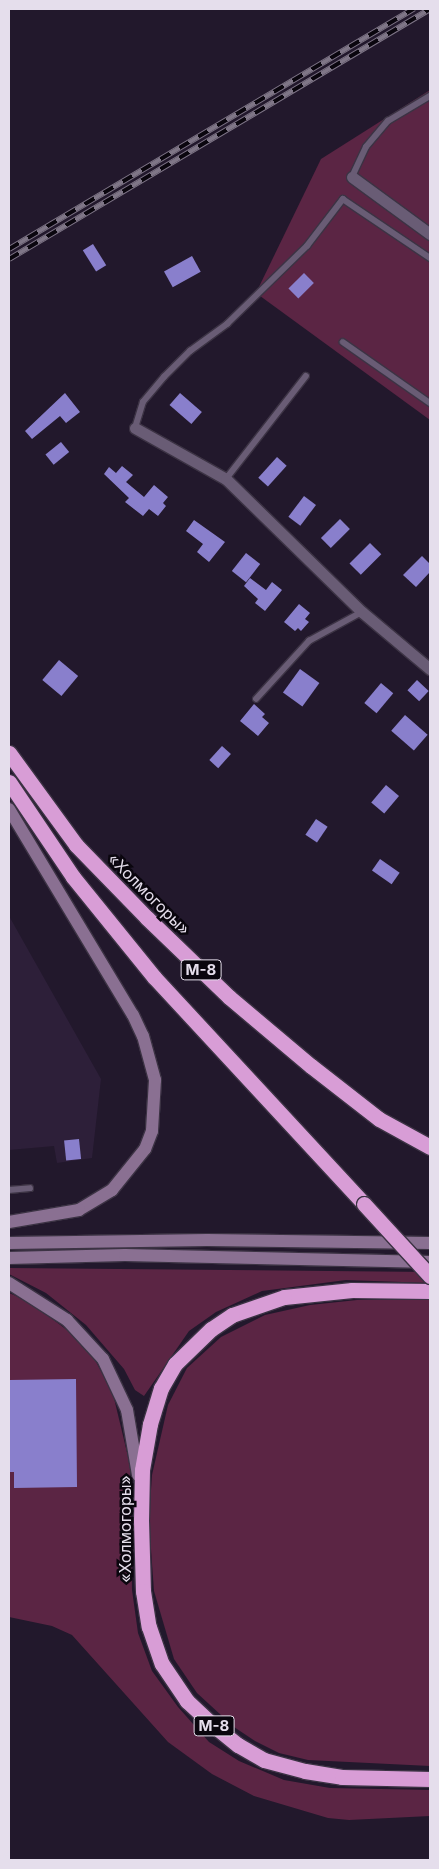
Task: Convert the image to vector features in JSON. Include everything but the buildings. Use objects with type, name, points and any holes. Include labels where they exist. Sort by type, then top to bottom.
[{"type":"highway","name":"«Холмогоры»","points":[[9,753],[76,845],[146,918],[230,997],[311,1066],[380,1119],[430,1147]]},
{"type":"highway","name":"М-8","points":[[9,782],[73,877],[148,969],[430,1276]]},
{"type":"highway","name":"«Холмогоры»","points":[[430,1291],[352,1290],[284,1297],[232,1315],[211,1329],[175,1364],[162,1388],[150,1424],[142,1470],[141,1520],[143,1591],[162,1664],[187,1701],[213,1725],[264,1760],[305,1771],[342,1777],[430,1779]]},
{"type":"main road","points":[[9,809],[133,1016],[143,1036],[155,1080],[154,1114],[145,1149],[112,1190],[79,1210],[9,1222]]},
{"type":"main road","points":[[9,1243],[188,1240],[430,1242]]},
{"type":"main road","points":[[9,1258],[125,1255],[430,1262]]},
{"type":"main road","name":"М-8","points":[[9,1283],[54,1310],[80,1331],[112,1374],[133,1433],[141,1520]]},
{"type":"street","points":[[352,177],[430,234]]},
{"type":"street","points":[[135,428],[226,479],[362,612],[430,669]]},
{"type":"lane","points":[[352,177],[366,147],[388,122],[430,96]]},
{"type":"lane","points":[[135,428],[143,402],[164,377],[190,351],[227,324],[307,246],[343,199],[430,258]]},
{"type":"lane","points":[[343,342],[430,403]]},
{"type":"lane","points":[[226,479],[306,376]]},
{"type":"lane","points":[[256,699],[309,641],[362,612]]},
{"type":"lane","points":[[9,1190],[30,1188]]},
{"type":"shaded area","points":[[430,90],[430,420],[256,293],[321,159]]},
{"type":"shaded area","points":[[9,916],[101,1079],[92,1158],[57,1163],[54,1146],[9,1150]]},
{"type":"shaded area","points":[[9,1268],[430,1272],[430,1283],[346,1280],[262,1291],[216,1312],[189,1331],[144,1396],[135,1390],[124,1369],[86,1325],[46,1293],[9,1274]]},
{"type":"shaded area","points":[[9,1293],[28,1301],[67,1330],[94,1358],[113,1394],[130,1465],[132,1590],[138,1633],[152,1671],[178,1707],[209,1742],[239,1761],[284,1780],[330,1788],[430,1790],[430,1816],[349,1820],[328,1818],[254,1796],[212,1774],[168,1742],[72,1635],[52,1626],[9,1617]]},
{"type":"shaded area","points":[[357,1300],[430,1300],[430,1766],[308,1760],[279,1753],[255,1741],[234,1727],[197,1693],[174,1659],[154,1591],[149,1521],[152,1475],[168,1405],[187,1368],[221,1337],[265,1315],[310,1305]]},
{"type":"railway","points":[[9,249],[414,9]]},
{"type":"railway","points":[[9,259],[430,9]]}]
